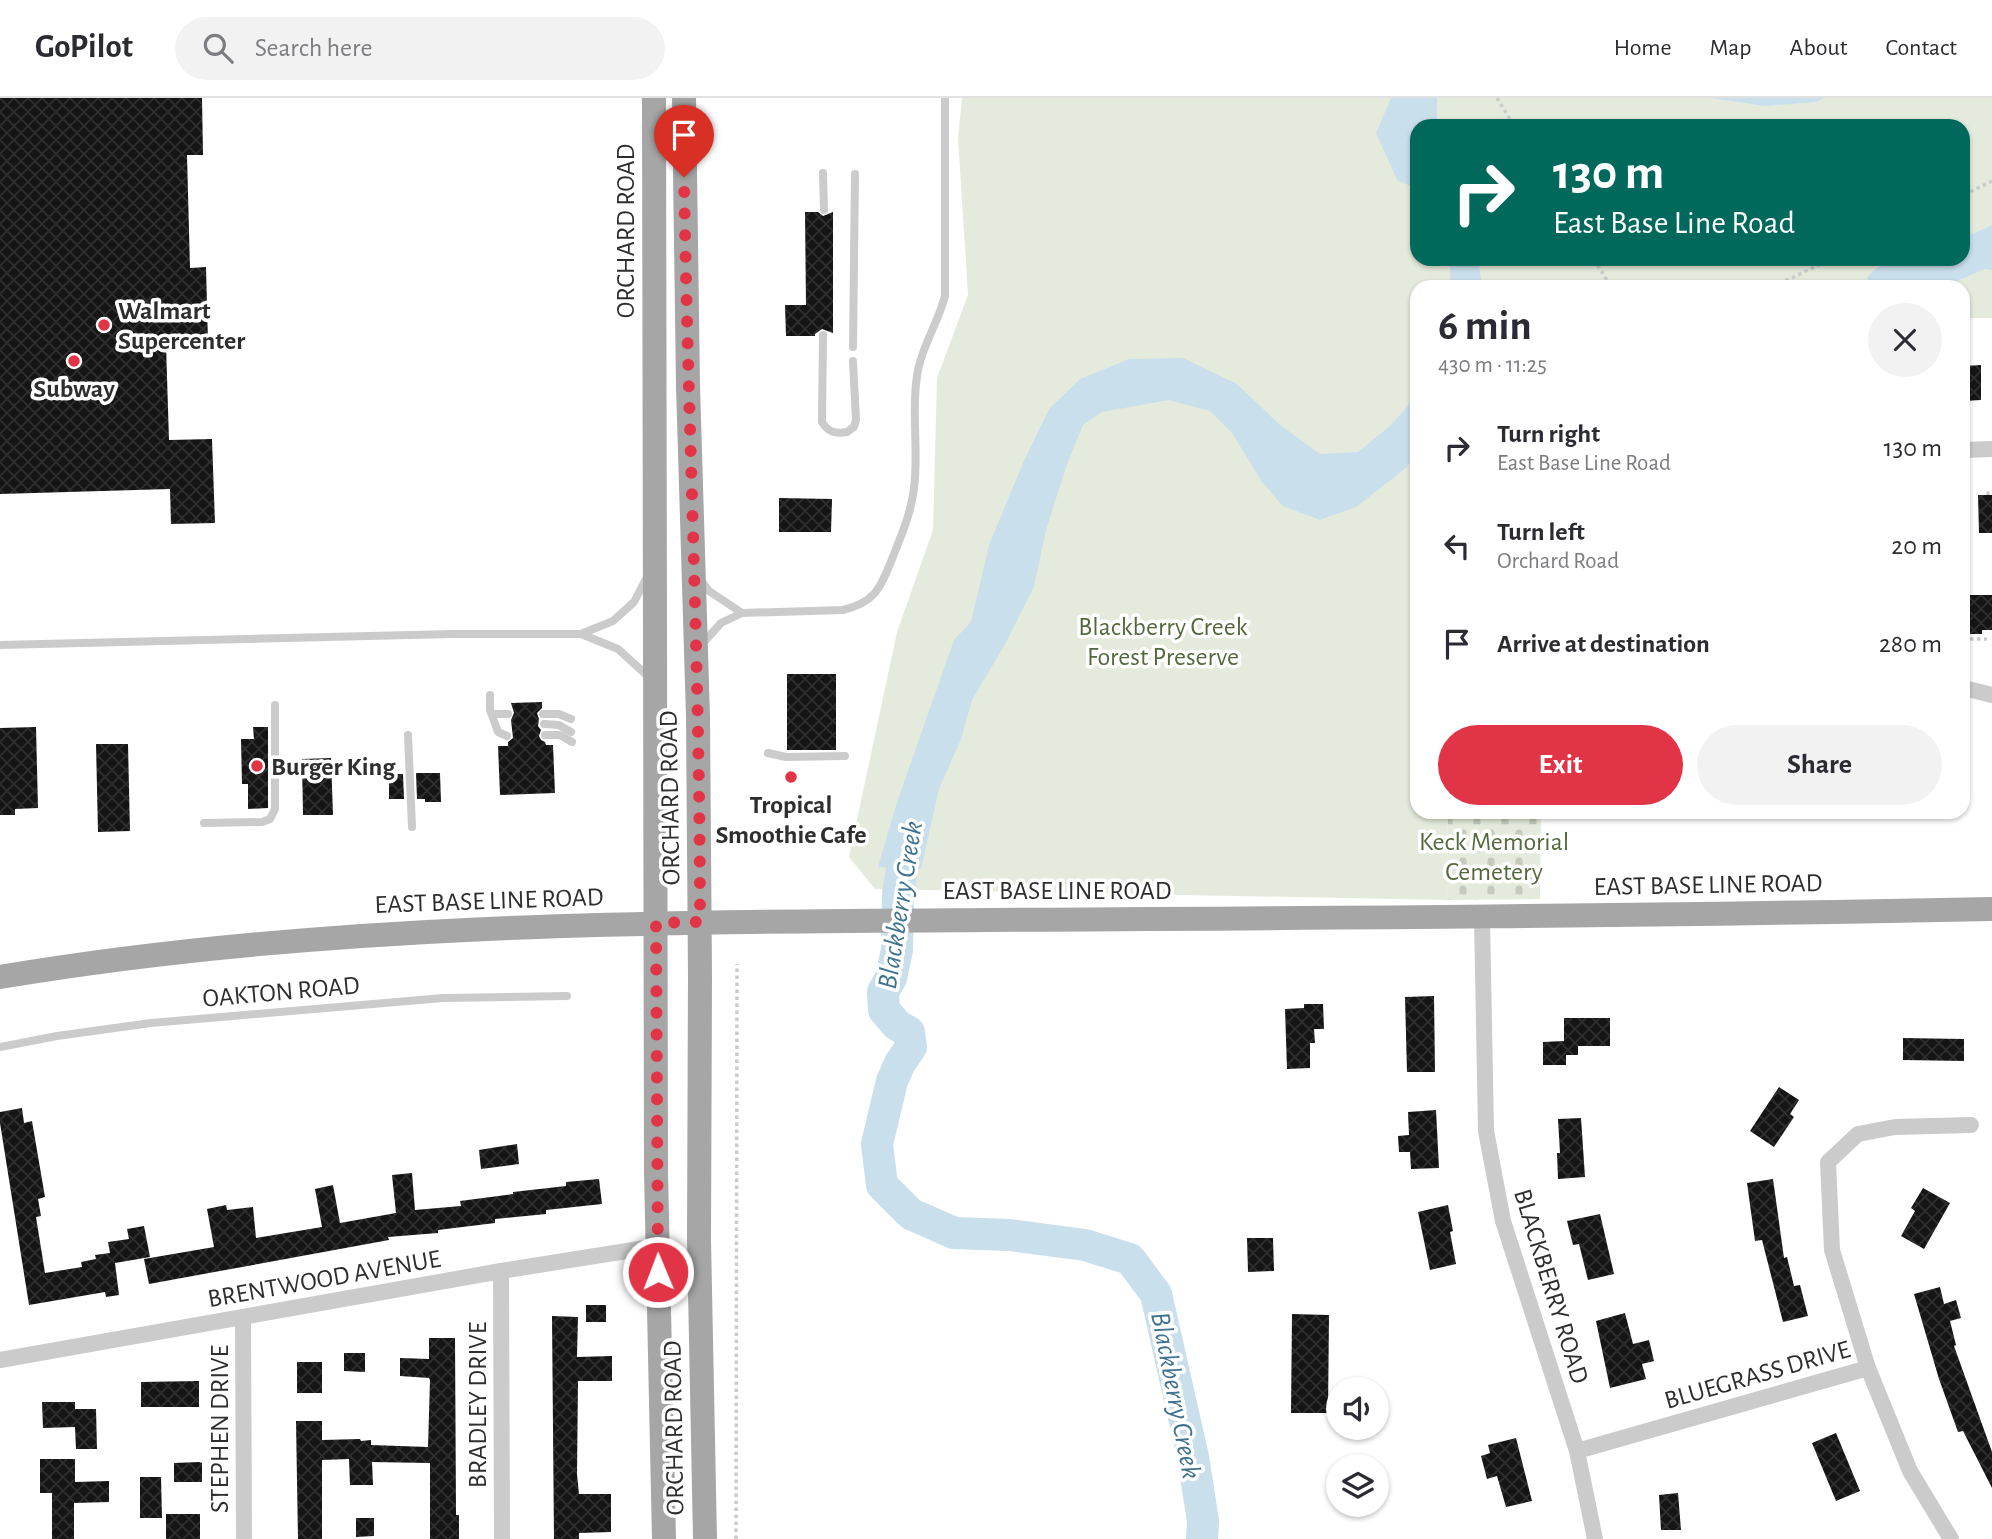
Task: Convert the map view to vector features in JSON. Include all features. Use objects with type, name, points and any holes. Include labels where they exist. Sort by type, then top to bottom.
[{"type":"main road","name":"ORCHARD ROAD","points":[[654,98],[656,975],[664,1539]]},
{"type":"main road","name":"ORCHARD ROAD","points":[[684,98],[700,922],[699,1240],[705,1539]]},
{"type":"main road","name":"EAST BASE LINE ROAD","points":[[0,977],[205,948],[362,935],[656,923],[1482,918],[1992,909]]},
{"type":"street","points":[[1970,450],[1992,449]]},
{"type":"street","points":[[1970,690],[1992,695]]},
{"type":"street","name":"BLACKBERRY ROAD","points":[[1482,918],[1486,1131],[1503,1220],[1577,1451],[1595,1539]]},
{"type":"street","name":"BLUEGRASS DRIVE","points":[[1577,1451],[1868,1368],[1832,1250],[1828,1162],[1858,1133],[1895,1127],[1971,1125]]},
{"type":"street","name":"BRENTWOOD AVENUE","points":[[0,1360],[501,1271],[658,1246]]},
{"type":"street","name":"BRADLEY DRIVE","points":[[501,1271],[502,1539]]},
{"type":"street","name":"STEPHEN DRIVE","points":[[243,1318],[244,1539]]},
{"type":"street","points":[[1868,1368],[1910,1472],[1951,1539]]},
{"type":"lane","points":[[696,652],[710,632],[721,623],[742,613],[843,610],[858,606],[871,598],[880,587],[904,530],[915,486],[917,374],[945,296],[945,98]]},
{"type":"lane","points":[[823,173],[824,210]]},
{"type":"lane","points":[[853,347],[855,174]]},
{"type":"lane","points":[[823,335],[822,422],[826,429],[832,432],[847,432],[854,427],[856,420],[853,361]]},
{"type":"lane","points":[[581,634],[613,621],[634,602],[656,560]]},
{"type":"lane","points":[[694,563],[699,578],[709,591],[742,613]]},
{"type":"lane","points":[[0,645],[453,634],[581,634],[618,649],[656,684]]},
{"type":"lane","points":[[490,695],[492,715],[498,732],[507,731]]},
{"type":"lane","points":[[204,823],[262,822],[270,819],[275,809],[275,705]]},
{"type":"lane","points":[[492,715],[508,714]]},
{"type":"lane","points":[[543,714],[559,714],[571,719]]},
{"type":"lane","points":[[544,724],[559,724],[571,732]]},
{"type":"lane","points":[[408,735],[412,827]]},
{"type":"lane","points":[[545,735],[561,735],[572,742]]},
{"type":"lane","points":[[768,753],[786,757],[845,757]]},
{"type":"lane","name":"OAKTON ROAD","points":[[0,1047],[151,1023],[443,998],[567,996]]},
{"type":"path","points":[[1497,98],[1510,119]]},
{"type":"path","points":[[1970,192],[1992,181]]},
{"type":"path","points":[[1788,280],[1816,266]]},
{"type":"path","points":[[1970,639],[1987,639]]},
{"type":"path","points":[[736,1539],[737,964]]},
{"type":"green space","name":"Blackberry Creek Forest Preserve","points":[[962,98],[1992,98],[1992,318],[1970,318],[1970,280],[1410,280],[1410,819],[1448,819],[1447,900],[875,889],[849,857],[897,632],[933,530],[937,378],[968,295],[958,138]]},
{"type":"green space","name":"Keck Memorial Cemetery","points":[[1448,819],[1541,819],[1540,899],[1447,900]]},
{"type":"water","points":[[1391,98],[1437,98],[1437,119],[1410,119],[1410,186],[1397,180],[1376,133]]},
{"type":"water","points":[[1711,98],[1824,98],[1816,102],[1765,106]]},
{"type":"water","points":[[1992,225],[1992,270],[1985,269],[1959,280],[1867,278],[1881,266],[1970,266],[1970,235]]},
{"type":"water","points":[[1450,266],[1479,266],[1481,280],[1450,280]]},
{"type":"water","points":[[1183,358],[1237,384],[1279,424],[1320,454],[1358,452],[1391,425],[1410,403],[1410,463],[1356,507],[1320,520],[1283,506],[1262,482],[1232,433],[1210,411],[1169,400],[1102,412],[1083,425],[1067,464],[1046,530],[1034,587],[972,700],[961,739],[939,789],[921,869],[878,867],[897,802],[954,640],[971,622],[989,545],[1049,409],[1080,379],[1129,359]]},
{"type":"building","name":"Walmart Supercenter","points":[[0,98],[202,98],[203,155],[187,155],[190,268],[206,267],[208,343],[166,345],[169,440],[212,439],[215,523],[171,524],[170,489],[0,494]]},
{"type":"building","points":[[805,212],[818,212],[823,216],[833,212],[833,333],[822,329],[815,336],[786,336],[785,305],[806,305]]},
{"type":"building","points":[[1981,365],[1981,400],[1970,401],[1970,366]]},
{"type":"building","points":[[1978,495],[1992,495],[1992,533],[1979,533]]},
{"type":"building","points":[[779,498],[832,499],[831,532],[779,532]]},
{"type":"building","points":[[1970,595],[1992,595],[1992,630],[1982,630],[1982,634],[1970,634]]},
{"type":"building","points":[[787,674],[836,674],[836,750],[787,750]]},
{"type":"building","points":[[542,702],[542,708],[537,713],[541,730],[539,736],[546,745],[553,745],[555,793],[500,795],[498,746],[508,746],[508,742],[513,738],[511,720],[514,713],[511,703]]},
{"type":"building","points":[[36,727],[38,808],[15,809],[15,815],[0,815],[0,728]]},
{"type":"building","points":[[253,727],[268,727],[268,808],[248,809],[248,784],[242,784],[241,739],[254,739]]},
{"type":"building","points":[[96,744],[128,744],[130,831],[98,832]]},
{"type":"building","points":[[331,758],[333,815],[303,815],[302,759]]},
{"type":"building","points":[[416,773],[440,773],[441,802],[417,799]]},
{"type":"building","points":[[389,774],[403,774],[404,799],[389,799]]},
{"type":"building","points":[[1434,996],[1435,1072],[1407,1072],[1405,997]]},
{"type":"building","points":[[1304,1004],[1323,1004],[1324,1029],[1314,1029],[1315,1043],[1310,1043],[1310,1068],[1287,1069],[1285,1009],[1304,1008]]},
{"type":"building","points":[[1564,1018],[1610,1018],[1610,1046],[1578,1046],[1578,1055],[1566,1055],[1566,1065],[1543,1065],[1543,1042],[1564,1041]]},
{"type":"building","points":[[1903,1038],[1964,1039],[1964,1061],[1903,1060]]},
{"type":"building","points":[[1779,1087],[1799,1100],[1790,1114],[1794,1117],[1774,1147],[1750,1131]]},
{"type":"building","points":[[22,1108],[24,1123],[32,1121],[45,1197],[38,1199],[41,1216],[36,1217],[45,1273],[82,1267],[81,1262],[96,1259],[95,1255],[110,1253],[108,1242],[129,1239],[127,1229],[144,1226],[150,1257],[115,1263],[119,1295],[106,1297],[105,1292],[29,1305],[0,1123],[0,1112]]},
{"type":"building","points":[[1436,1110],[1439,1168],[1411,1169],[1410,1152],[1399,1152],[1398,1136],[1409,1135],[1408,1112]]},
{"type":"building","points":[[1581,1118],[1585,1177],[1558,1179],[1558,1119]]},
{"type":"building","points":[[517,1144],[519,1164],[481,1169],[479,1150]]},
{"type":"building","points":[[412,1173],[415,1210],[461,1206],[460,1201],[566,1186],[566,1182],[599,1179],[602,1204],[546,1210],[546,1214],[495,1219],[495,1223],[438,1230],[438,1233],[388,1237],[389,1240],[149,1284],[144,1259],[214,1247],[207,1209],[226,1205],[227,1210],[253,1207],[256,1238],[322,1227],[315,1189],[333,1185],[340,1223],[396,1213],[392,1175]]},
{"type":"building","points":[[1773,1179],[1784,1258],[1787,1257],[1794,1286],[1800,1285],[1808,1316],[1783,1322],[1762,1240],[1755,1241],[1747,1183]]},
{"type":"building","points":[[1923,1188],[1950,1203],[1924,1249],[1901,1236],[1915,1211],[1911,1208]]},
{"type":"building","points":[[1448,1205],[1456,1264],[1430,1270],[1418,1212]]},
{"type":"building","points":[[1600,1214],[1614,1274],[1588,1280],[1579,1244],[1573,1245],[1567,1221]]},
{"type":"building","points":[[1247,1238],[1273,1238],[1274,1271],[1248,1272]]},
{"type":"building","points":[[1940,1287],[1944,1304],[1956,1300],[1961,1318],[1950,1321],[1956,1345],[1954,1346],[1992,1452],[1992,1488],[1963,1431],[1958,1432],[1914,1294]]},
{"type":"building","points":[[586,1305],[606,1305],[606,1322],[586,1322]]},
{"type":"building","points":[[1625,1313],[1633,1344],[1649,1340],[1654,1361],[1642,1364],[1646,1379],[1610,1388],[1596,1321]]},
{"type":"building","points":[[1292,1314],[1329,1315],[1326,1413],[1291,1413]]},
{"type":"building","points":[[552,1316],[578,1317],[577,1357],[612,1356],[612,1381],[578,1381],[577,1474],[579,1494],[611,1494],[611,1532],[579,1533],[579,1539],[554,1539]]},
{"type":"building","points":[[429,1338],[455,1338],[456,1515],[459,1515],[459,1539],[430,1539],[430,1463],[372,1462],[373,1485],[350,1485],[349,1459],[322,1460],[322,1539],[298,1539],[296,1421],[322,1421],[322,1440],[360,1439],[371,1440],[371,1445],[428,1447],[430,1380],[400,1376],[400,1358],[429,1359]]},
{"type":"building","points":[[344,1353],[365,1353],[365,1372],[344,1371]]},
{"type":"building","points":[[297,1362],[322,1362],[322,1393],[297,1393]]},
{"type":"building","points":[[199,1381],[199,1407],[141,1407],[141,1382]]},
{"type":"building","points":[[42,1402],[75,1402],[75,1409],[96,1409],[97,1449],[76,1449],[75,1427],[43,1428]]},
{"type":"building","points":[[1836,1433],[1860,1491],[1836,1501],[1812,1443]]},
{"type":"building","points":[[1516,1438],[1532,1501],[1506,1507],[1497,1476],[1487,1479],[1481,1456],[1490,1453],[1488,1445]]},
{"type":"building","points":[[40,1459],[75,1459],[75,1482],[109,1481],[109,1502],[74,1503],[74,1539],[52,1539],[52,1493],[40,1493]]},
{"type":"building","points":[[174,1463],[202,1463],[202,1482],[174,1482]]},
{"type":"building","points":[[140,1477],[161,1477],[162,1518],[140,1518]]},
{"type":"building","points":[[1678,1493],[1681,1530],[1661,1530],[1659,1495]]},
{"type":"building","points":[[166,1514],[200,1514],[200,1539],[166,1539]]},
{"type":"building","points":[[356,1518],[374,1518],[374,1536],[356,1537]]},
{"type":"waterway","name":"Blackberry Creek","points":[[909,825],[898,894],[897,950],[891,978],[883,992],[884,1010],[897,1025],[909,1032],[911,1047],[892,1081],[877,1144],[882,1185],[911,1214],[954,1233],[1009,1235],[1085,1245],[1130,1259],[1156,1294],[1193,1457],[1203,1521],[1202,1539]]},
{"type":"place","name":"Walmart Supercenter","points":[[104,325]]},
{"type":"place","name":"Subway","points":[[74,361]]},
{"type":"place","name":"Burger King","points":[[257,766]]},
{"type":"place","name":"Tropical Smoothie Cafe","points":[[791,777]]},
{"type":"route","points":[[658,1272],[656,923],[700,922],[698,717],[684,177]]}]
